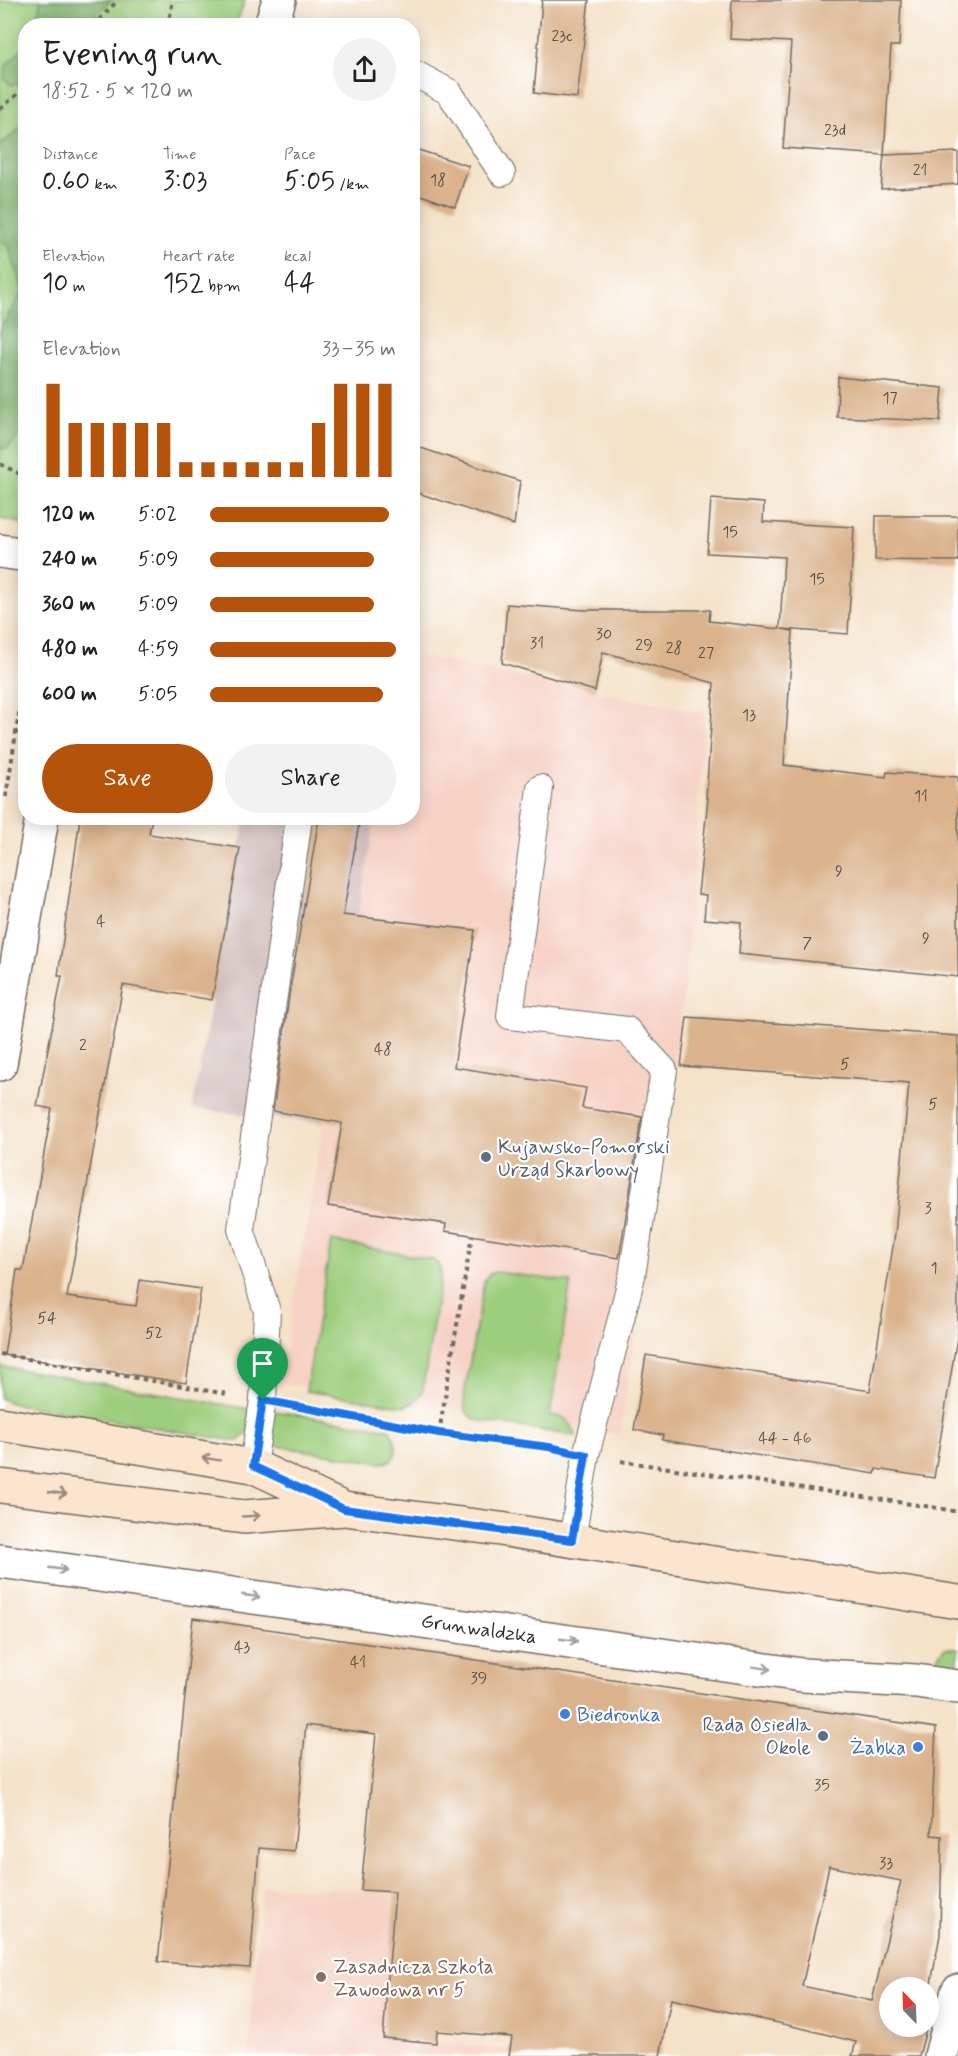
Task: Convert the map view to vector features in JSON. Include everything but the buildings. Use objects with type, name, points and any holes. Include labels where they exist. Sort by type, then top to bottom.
[{"type":"main road","points":[[0,1424],[253,1466],[344,1509]]},
{"type":"main road","points":[[0,1486],[244,1517],[344,1509],[572,1540],[958,1602]]},
{"type":"street","points":[[0,550],[18,553]]},
{"type":"street","points":[[0,1064],[41,825]]},
{"type":"street","name":"Grunwaldzka","points":[[0,1561],[802,1674],[916,1681],[958,1687]]},
{"type":"street","points":[[941,2056],[958,1991]]},
{"type":"lane","points":[[420,77],[449,93],[502,173]]},
{"type":"lane","points":[[540,788],[510,1016],[627,1030],[664,1070],[632,1276],[586,1455],[572,1540]]},
{"type":"lane","points":[[253,1466],[263,1400],[267,1311],[241,1229],[298,825]]},
{"type":"path","points":[[101,18],[118,0]]},
{"type":"path","points":[[170,18],[173,0]]},
{"type":"path","points":[[0,109],[18,94]]},
{"type":"path","points":[[0,464],[18,473]]},
{"type":"path","points":[[5,798],[18,718]]},
{"type":"path","points":[[439,1433],[472,1235]]},
{"type":"path","points":[[0,1353],[439,1433],[549,1447],[586,1455],[958,1512]]},
{"type":"shaded area","points":[[420,656],[705,713],[686,972],[620,1434],[280,1383],[374,825],[420,825]]},
{"type":"shaded area","points":[[244,825],[374,825],[323,1123],[192,1109]]},
{"type":"shaded area","name":"Zasadnicza Szkoła Zawodowa nr 5","points":[[262,1886],[395,1892],[383,2038],[510,2050],[509,2056],[248,2056]]},
{"type":"green space","points":[[0,0],[245,0],[239,18],[18,18],[18,523],[0,519]]},
{"type":"green space","points":[[40,0],[111,0],[93,18],[38,18]]},
{"type":"green space","points":[[18,53],[18,84],[11,85],[4,79],[6,65]]},
{"type":"green space","points":[[18,130],[18,275],[9,247],[0,240],[0,145]]},
{"type":"green space","points":[[18,299],[18,436],[8,448],[0,449],[0,328]]},
{"type":"green space","points":[[331,1241],[430,1259],[439,1266],[441,1275],[422,1393],[413,1403],[403,1406],[306,1391]]},
{"type":"green space","points":[[496,1272],[571,1282],[550,1415],[567,1421],[576,1436],[475,1420],[465,1411],[464,1396],[484,1282],[489,1274]]},
{"type":"green space","points":[[0,1366],[249,1409],[249,1431],[238,1441],[229,1440],[11,1403],[0,1398]]},
{"type":"green space","points":[[274,1411],[389,1429],[396,1445],[395,1455],[392,1459],[382,1463],[278,1446],[271,1434]]},
{"type":"green space","points":[[945,1648],[958,1648],[958,1679],[936,1669],[940,1652]]},
{"type":"place","name":"Kujawsko-Pomorski Urząd Skarbowy","points":[[486,1157]]},
{"type":"place","name":"Biedronka","points":[[565,1714]]},
{"type":"place","name":"Rada Osiedla Okole","points":[[823,1736]]},
{"type":"place","name":"Żabka","points":[[918,1747]]},
{"type":"place","name":"Zasadnicza Szkoła Zawodowa nr 5","points":[[321,1977]]},
{"type":"route","points":[[263,1400],[439,1433],[549,1447],[586,1455],[572,1540],[344,1509],[253,1466],[263,1400]]}]
